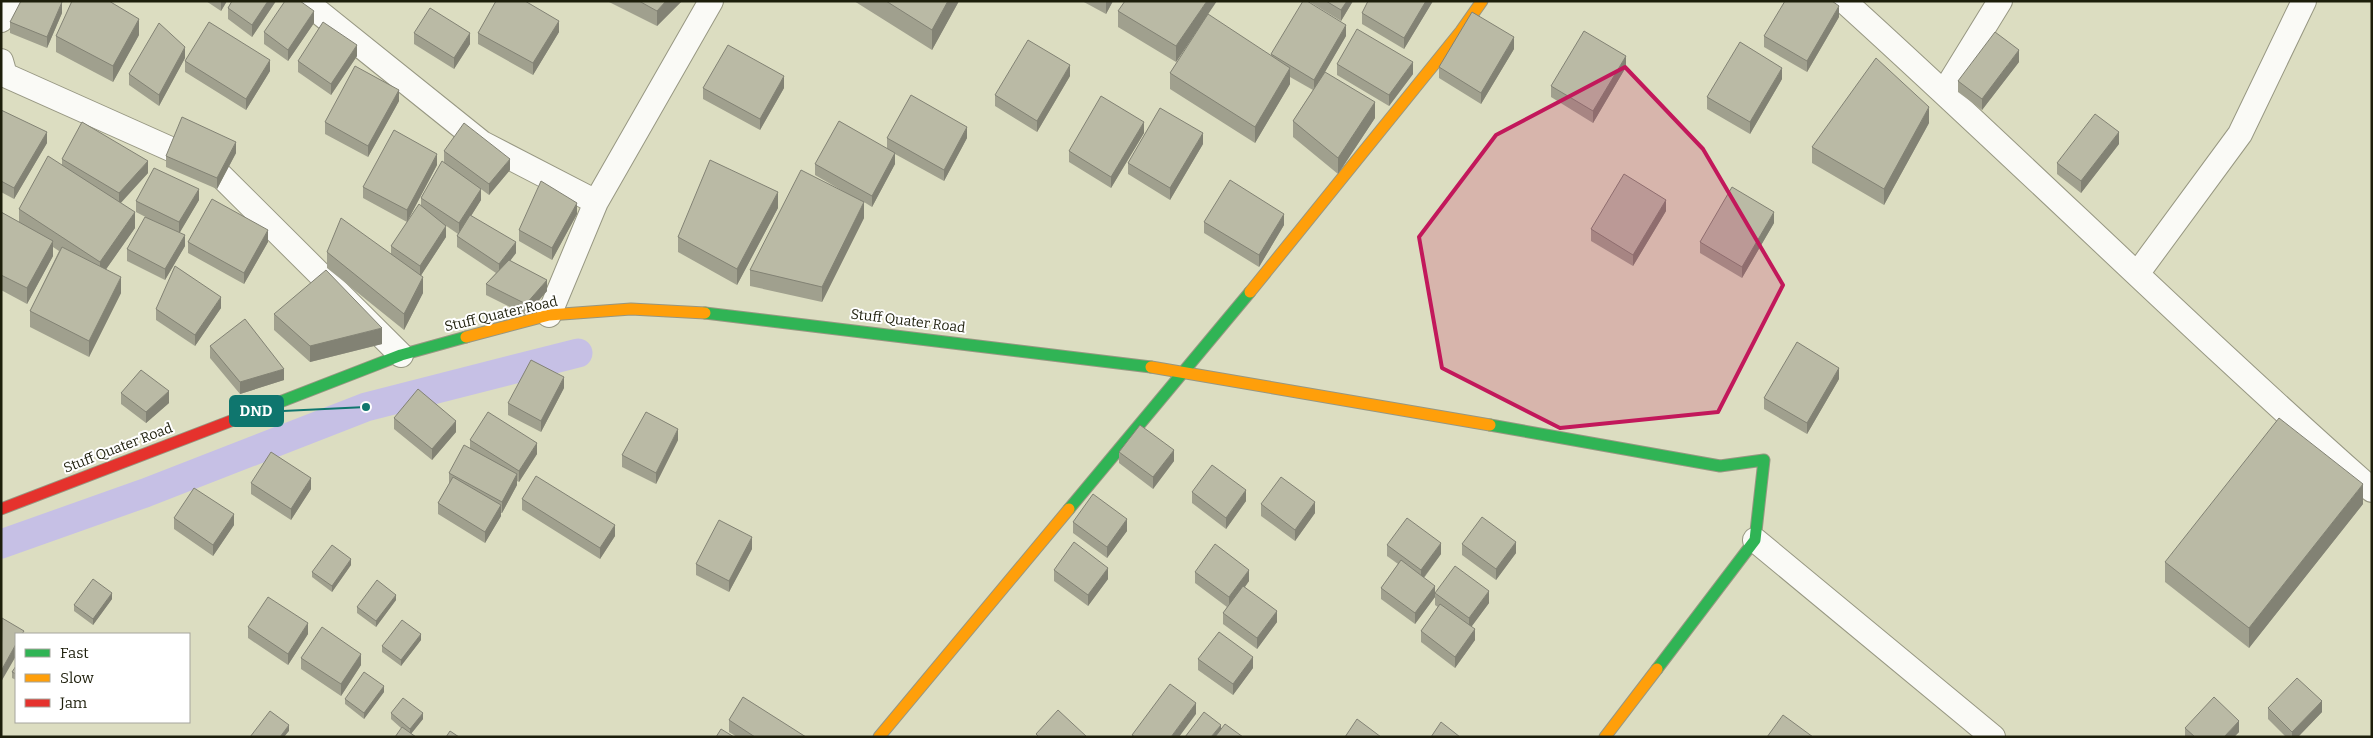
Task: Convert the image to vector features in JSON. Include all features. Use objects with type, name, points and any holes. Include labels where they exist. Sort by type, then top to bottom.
[{"type":"street","points":[[1,20],[18,1]]},
{"type":"street","points":[[305,1],[482,143],[596,202]]},
{"type":"street","points":[[548,315],[596,202],[712,1]]},
{"type":"street","points":[[879,737],[1185,371],[1393,115],[1482,1]]},
{"type":"street","points":[[1844,1],[1944,92],[2261,392],[2372,490]]},
{"type":"street","points":[[1944,92],[2000,1]]},
{"type":"street","points":[[2137,274],[2240,134],[2304,1]]},
{"type":"street","points":[[3,73],[213,168],[401,355]]},
{"type":"street","name":"Stuff Quater Road","points":[[1,509],[401,355],[548,315],[631,308],[726,314],[1185,371],[1720,466],[1764,460],[1755,540]]},
{"type":"street","points":[[1606,737],[1755,540],[1993,737]]},
{"type":"highlighted area","points":[[1625,67],[1703,149],[1783,285],[1718,412],[1560,428],[1442,368],[1419,237],[1496,135]]},
{"type":"building","points":[[21,1],[62,2],[47,37],[10,22]]},
{"type":"building","points":[[72,1],[109,1],[139,19],[113,66],[56,36]]},
{"type":"building","points":[[232,1],[268,1],[252,25],[228,8]]},
{"type":"building","points":[[285,1],[300,1],[314,11],[288,50],[264,32]]},
{"type":"building","points":[[496,1],[525,1],[559,21],[533,63],[478,33]]},
{"type":"building","points":[[639,1],[666,1],[657,11]]},
{"type":"building","points":[[886,1],[948,1],[932,30]]},
{"type":"building","points":[[1125,1],[1207,1],[1176,46],[1118,11]]},
{"type":"building","points":[[1303,1],[1307,1],[1346,25],[1314,80],[1271,54]]},
{"type":"building","points":[[1326,1],[1347,1],[1341,10]]},
{"type":"building","points":[[1368,1],[1426,1],[1404,38],[1362,13]]},
{"type":"building","points":[[1785,1],[1832,1],[1839,6],[1807,61],[1764,36]]},
{"type":"building","points":[[430,8],[470,33],[454,58],[414,33]]},
{"type":"building","points":[[1472,12],[1514,37],[1481,93],[1439,67]]},
{"type":"building","points":[[1208,14],[1290,68],[1255,127],[1170,73]]},
{"type":"building","points":[[209,22],[270,60],[246,99],[185,61]]},
{"type":"building","points":[[323,22],[357,45],[331,84],[298,61]]},
{"type":"building","points":[[159,23],[185,47],[159,95],[129,74]]},
{"type":"building","points":[[1357,29],[1413,62],[1389,95],[1337,64]]},
{"type":"building","points":[[1584,31],[1626,56],[1593,111],[1551,86]]},
{"type":"building","points":[[1995,32],[2019,50],[1982,99],[1958,81]]},
{"type":"building","points":[[1028,40],[1070,65],[1037,121],[995,95]]},
{"type":"building","points":[[1740,42],[1782,68],[1750,122],[1707,97]]},
{"type":"building","points":[[728,45],[784,76],[760,119],[703,88]]},
{"type":"building","points":[[1876,58],[1929,107],[1884,189],[1812,147]]},
{"type":"building","points":[[355,66],[399,90],[368,146],[325,122]]},
{"type":"building","points":[[1325,72],[1375,102],[1338,158],[1293,121]]},
{"type":"building","points":[[911,95],[967,127],[944,170],[887,138]]},
{"type":"building","points":[[1101,96],[1144,122],[1111,177],[1069,151]]},
{"type":"building","points":[[1160,108],[1203,133],[1170,188],[1128,163]]},
{"type":"building","points":[[1,110],[47,132],[14,188],[1,181]]},
{"type":"building","points":[[2095,114],[2119,132],[2081,181],[2057,163]]},
{"type":"building","points":[[182,117],[236,142],[217,178],[166,156]]},
{"type":"building","points":[[839,121],[895,153],[872,196],[815,164]]},
{"type":"building","points":[[82,122],[148,161],[119,193],[62,159]]},
{"type":"building","points":[[464,123],[510,159],[489,184],[444,151]]},
{"type":"building","points":[[394,130],[437,154],[407,210],[363,187]]},
{"type":"building","points":[[48,156],[135,212],[100,262],[19,209]]},
{"type":"building","points":[[710,160],[778,192],[737,269],[678,237]]},
{"type":"building","points":[[442,161],[481,189],[459,223],[421,198]]},
{"type":"building","points":[[154,168],[199,189],[179,222],[136,201]]},
{"type":"building","points":[[801,170],[864,202],[822,287],[750,270]]},
{"type":"building","points":[[1624,174],[1666,200],[1633,255],[1591,229]]},
{"type":"building","points":[[1230,180],[1284,214],[1259,255],[1204,222]]},
{"type":"building","points":[[541,181],[577,203],[552,248],[519,230]]},
{"type":"building","points":[[1732,187],[1774,212],[1742,267],[1700,242]]},
{"type":"building","points":[[212,199],[268,230],[244,273],[188,242]]},
{"type":"building","points":[[419,204],[446,226],[420,266],[391,246]]},
{"type":"building","points":[[1,212],[53,241],[27,288],[1,275]]},
{"type":"building","points":[[470,215],[516,242],[499,264],[457,236]]},
{"type":"building","points":[[145,217],[185,235],[165,269],[127,249]]},
{"type":"building","points":[[341,218],[423,277],[404,314],[327,252]]},
{"type":"building","points":[[62,247],[121,277],[89,341],[30,311]]},
{"type":"building","points":[[509,260],[547,280],[526,304],[486,284]]},
{"type":"building","points":[[175,266],[221,297],[195,335],[156,309]]},
{"type":"building","points":[[326,270],[382,328],[310,346],[274,314]]},
{"type":"building","points":[[245,319],[284,369],[240,382],[210,346]]},
{"type":"building","points":[[1797,342],[1839,368],[1807,423],[1764,398]]},
{"type":"building","points":[[531,360],[564,377],[541,421],[508,403]]},
{"type":"building","points":[[141,370],[169,391],[146,412],[121,393]]},
{"type":"building","points":[[418,389],[456,421],[432,449],[394,418]]},
{"type":"building","points":[[488,412],[537,443],[519,471],[470,440]]},
{"type":"building","points":[[646,412],[678,429],[656,473],[622,455]]},
{"type":"building","points":[[2279,418],[2363,484],[2249,628],[2165,562]]},
{"type":"building","points":[[1140,425],[1174,450],[1153,477],[1119,452]]},
{"type":"building","points":[[464,445],[517,474],[502,502],[449,473]]},
{"type":"building","points":[[271,452],[311,478],[291,509],[251,483]]},
{"type":"building","points":[[1212,465],[1246,490],[1226,518],[1192,492]]},
{"type":"building","points":[[536,476],[615,525],[600,548],[522,499]]},
{"type":"building","points":[[453,477],[501,505],[485,532],[438,503]]},
{"type":"building","points":[[1281,477],[1315,502],[1295,530],[1261,504]]},
{"type":"building","points":[[194,488],[234,514],[213,545],[174,518]]},
{"type":"building","points":[[1093,494],[1127,519],[1107,547],[1073,522]]},
{"type":"building","points":[[1482,517],[1516,542],[1496,569],[1462,544]]},
{"type":"building","points":[[1407,518],[1441,543],[1421,570],[1387,545]]},
{"type":"building","points":[[719,520],[752,537],[729,581],[696,564]]},
{"type":"building","points":[[1074,542],[1108,568],[1088,595],[1054,570]]},
{"type":"building","points":[[1215,544],[1249,570],[1229,597],[1195,572]]},
{"type":"building","points":[[332,545],[351,559],[332,586],[312,572]]},
{"type":"building","points":[[1401,560],[1435,586],[1415,613],[1381,588]]},
{"type":"building","points":[[1455,566],[1489,591],[1469,618],[1435,593]]},
{"type":"building","points":[[93,579],[112,593],[93,619],[74,605]]},
{"type":"building","points":[[377,580],[396,595],[376,621],[357,607]]},
{"type":"building","points":[[1243,586],[1277,611],[1257,638],[1223,613]]},
{"type":"building","points":[[268,597],[308,623],[288,654],[248,627]]},
{"type":"building","points":[[1440,604],[1475,629],[1455,657],[1421,631]]},
{"type":"building","points":[[2,618],[24,631],[23,633],[15,633],[15,646],[1,671]]},
{"type":"building","points":[[402,620],[421,634],[401,660],[382,646]]},
{"type":"building","points":[[322,627],[361,654],[341,684],[301,658]]},
{"type":"building","points":[[1219,632],[1253,657],[1233,684],[1198,659]]},
{"type":"building","points":[[364,672],[384,686],[364,713],[345,699]]},
{"type":"building","points":[[2297,678],[2322,701],[2292,732],[2268,708]]},
{"type":"building","points":[[1170,684],[1196,703],[1171,737],[1135,737],[1132,735]]},
{"type":"building","points":[[743,697],[806,737],[755,737],[729,720]]},
{"type":"building","points":[[2214,697],[2239,721],[2224,737],[2195,737],[2185,728]]},
{"type":"building","points":[[403,698],[423,713],[410,729],[391,713]]},
{"type":"building","points":[[1058,710],[1087,737],[1039,737],[1036,734]]},
{"type":"building","points":[[270,711],[289,725],[280,737],[250,737]]},
{"type":"building","points":[[1204,712],[1221,725],[1211,737],[1185,737]]},
{"type":"building","points":[[1783,715],[1813,737],[1767,737]]},
{"type":"building","points":[[1357,719],[1381,737],[1345,737]]},
{"type":"building","points":[[1441,722],[1460,737],[1431,737]]},
{"type":"building","points":[[1225,724],[1243,737],[1215,737]]},
{"type":"building","points":[[402,727],[416,737],[395,737]]},
{"type":"building","points":[[721,729],[734,737],[716,737]]},
{"type":"building","points":[[450,731],[459,737],[446,737]]},
{"type":"waterway","points":[[1,544],[145,493],[366,407],[578,353]]},
{"type":"traffic: fast","points":[[1069,509],[1250,292]]},
{"type":"traffic: fast","points":[[705,313],[1151,367]]},
{"type":"traffic: fast","points":[[236,419],[401,355],[466,337]]},
{"type":"traffic: fast","points":[[1490,425],[1720,466],[1764,460],[1755,540],[1657,669]]},
{"type":"traffic: slow","points":[[1250,292],[1461,31],[1482,1]]},
{"type":"traffic: slow","points":[[466,337],[549,315],[631,309],[705,313]]},
{"type":"traffic: slow","points":[[1151,367],[1490,425]]},
{"type":"traffic: slow","points":[[879,737],[1069,509]]},
{"type":"traffic: slow","points":[[1605,737],[1657,669]]},
{"type":"traffic: jam","points":[[1,509],[236,419]]},
{"type":"place","name":"DND","points":[[366,407]]}]
